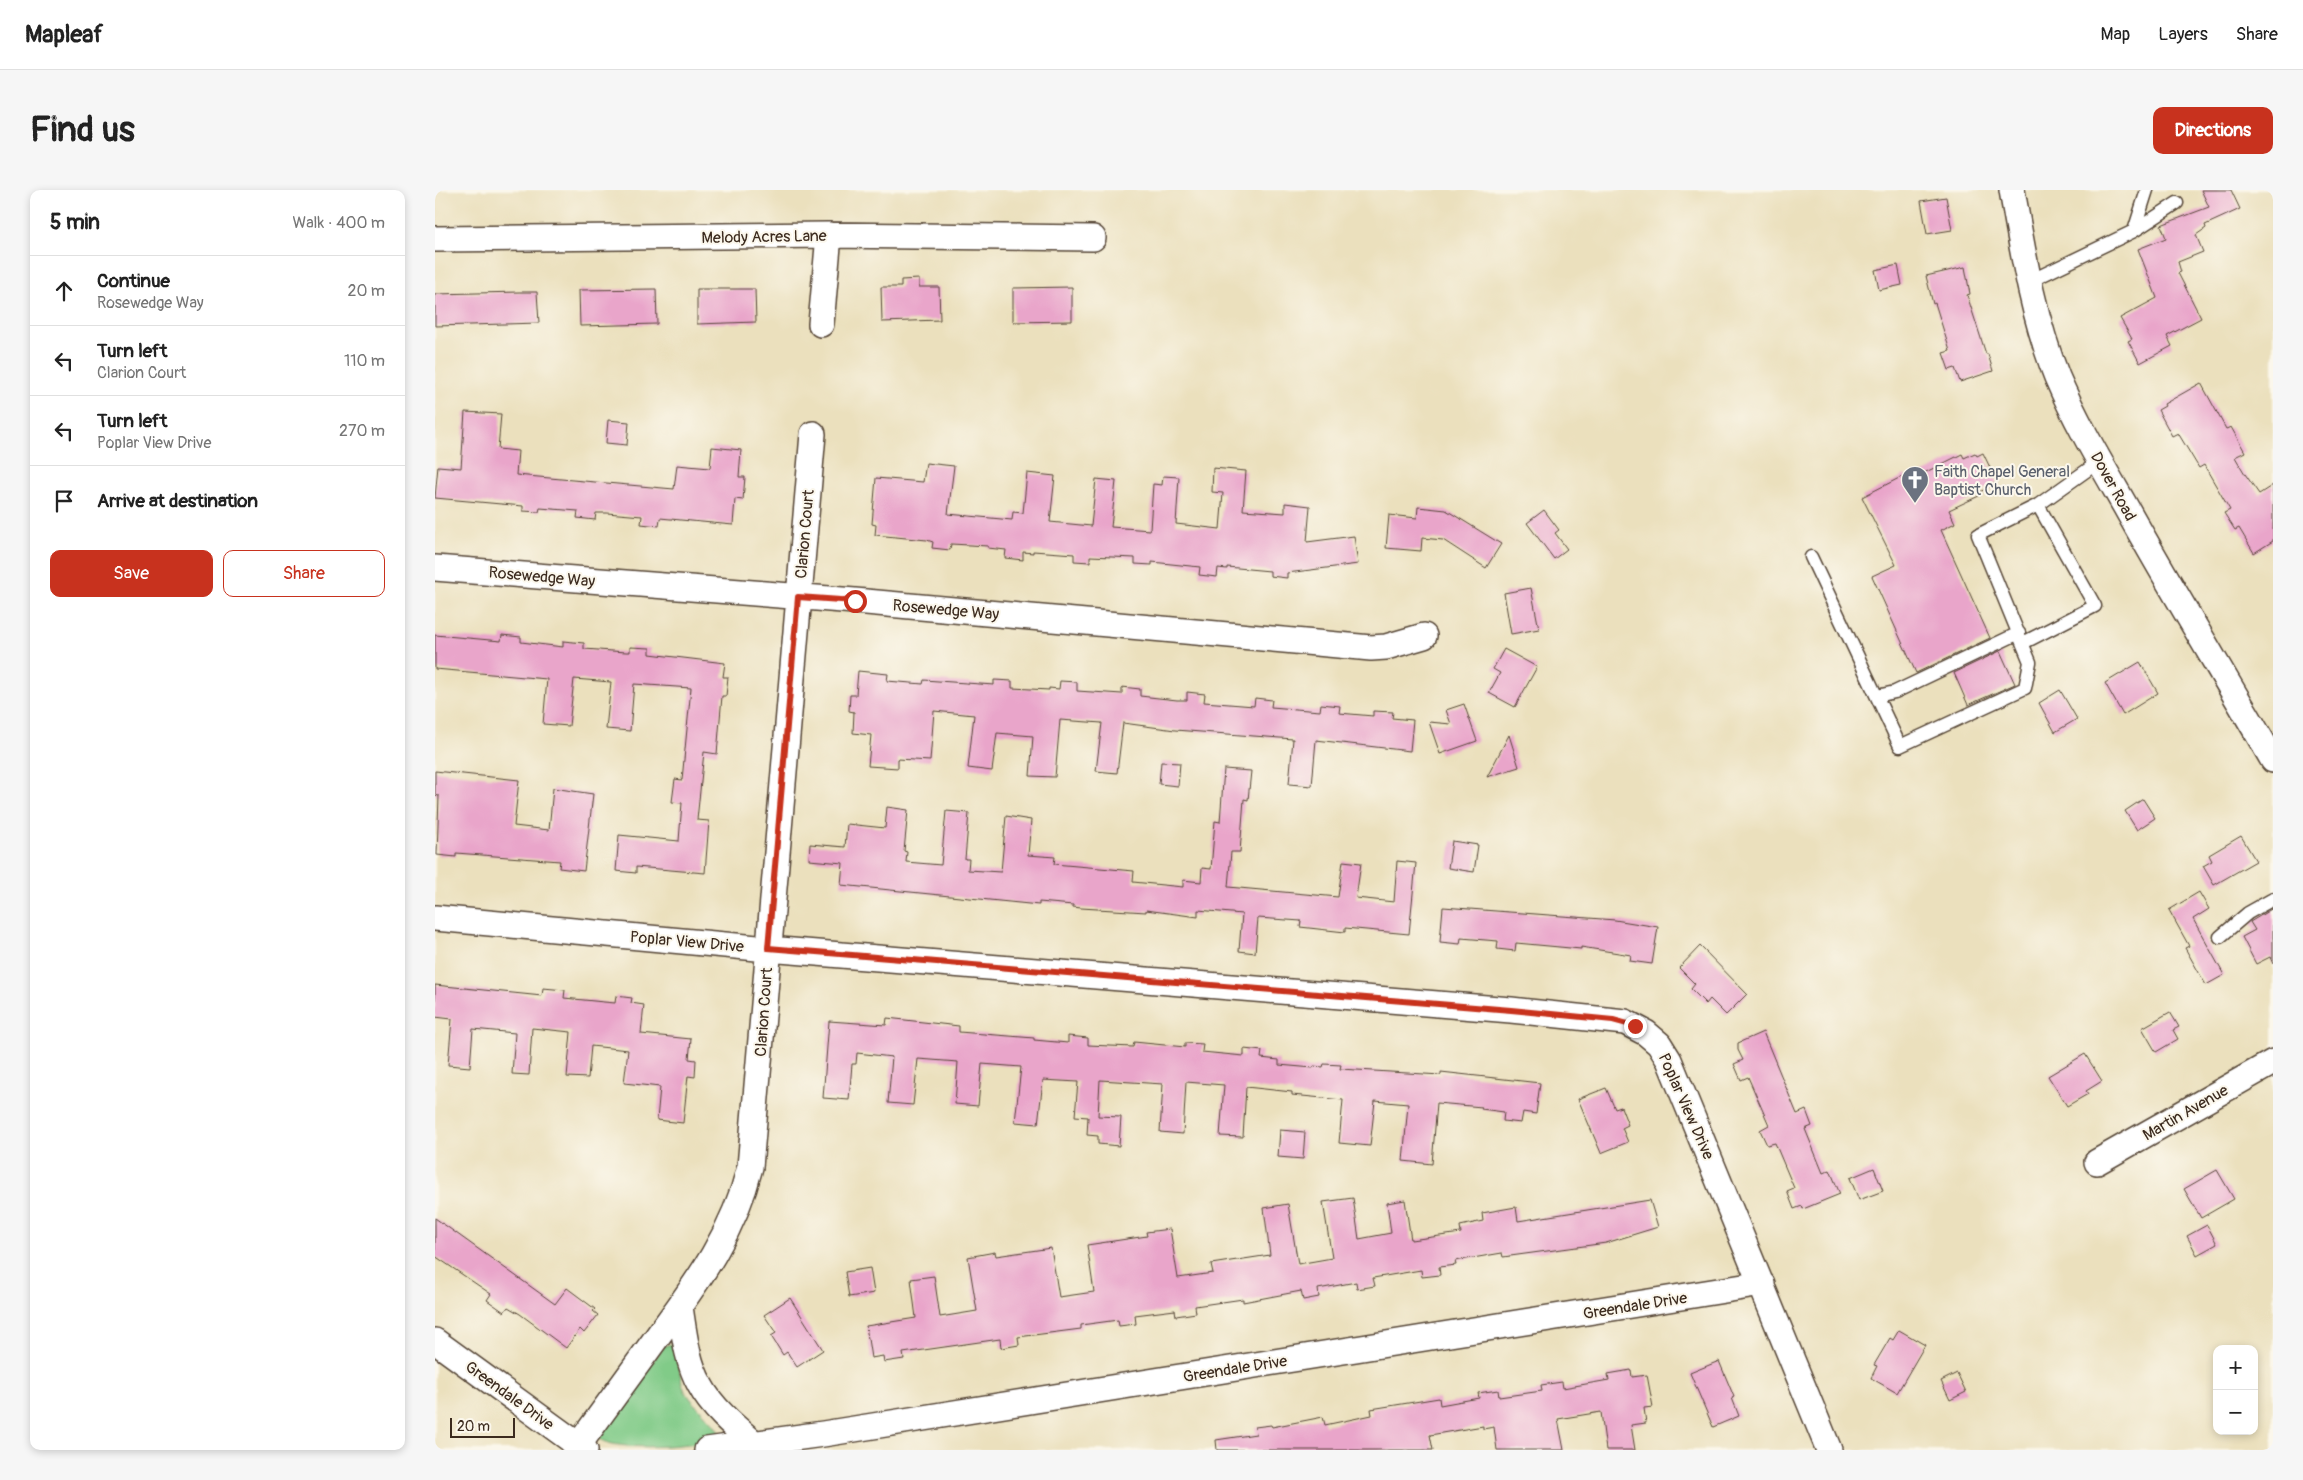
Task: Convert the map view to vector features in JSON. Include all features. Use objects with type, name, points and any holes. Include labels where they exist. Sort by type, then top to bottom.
[{"type":"street","name":"Dover Road","points":[[2012,190],[2028,282],[2038,321],[2057,376],[2079,423],[2100,461],[2273,760]]},
{"type":"street","name":"Melody Acres Lane","points":[[435,240],[829,235],[1093,238]]},
{"type":"street","points":[[821,324],[829,235]]},
{"type":"street","name":"Clarion Court","points":[[580,1448],[698,1282],[733,1220],[743,1197],[750,1167],[813,434]]},
{"type":"street","name":"Rosewedge Way","points":[[435,568],[798,597],[1371,648],[1386,647],[1424,636]]},
{"type":"street","name":"Poplar View Drive","points":[[435,918],[768,948],[1511,1010],[1625,1022],[1646,1033],[1659,1044],[1669,1060],[1829,1450]]},
{"type":"street","name":"Martin Avenue","points":[[2097,1162],[2273,1062]]},
{"type":"street","name":"Greendale Drive","points":[[707,1450],[755,1444],[824,1442],[1762,1284]]},
{"type":"street","points":[[680,1307],[688,1353],[700,1385],[731,1425],[755,1444]]},
{"type":"street","name":"Greendale Drive","points":[[435,1341],[580,1448]]},
{"type":"lane","points":[[2134,232],[2147,190]]},
{"type":"lane","points":[[2028,282],[2134,232],[2177,203]]},
{"type":"lane","points":[[1811,557],[1900,746],[2025,688],[2031,662],[1978,534],[2038,505],[2100,461]]},
{"type":"lane","points":[[1877,696],[1895,692],[2071,618],[2095,606],[2038,505]]},
{"type":"lane","points":[[2219,937],[2249,913],[2273,899]]},
{"type":"green space","points":[[671,1344],[676,1352],[681,1378],[687,1395],[715,1426],[720,1435],[719,1438],[700,1443],[640,1447],[605,1442],[598,1438],[664,1346]]},
{"type":"building","points":[[2201,190],[2231,190],[2240,209],[2205,225],[2206,228],[2196,235],[2203,252],[2178,262],[2181,272],[2178,273],[2201,318],[2167,336],[2172,346],[2140,363],[2128,341],[2132,339],[2120,318],[2157,298],[2138,249],[2166,238],[2161,225],[2209,207]]},
{"type":"building","points":[[1946,197],[1952,230],[1927,234],[1921,201]]},
{"type":"building","points":[[1898,265],[1902,285],[1879,290],[1875,270]]},
{"type":"building","points":[[1965,267],[1970,294],[1967,295],[1993,371],[1960,382],[1955,368],[1949,370],[1943,353],[1950,351],[1935,303],[1933,304],[1926,276]]},
{"type":"building","points":[[919,279],[919,287],[939,287],[940,320],[882,322],[881,287],[901,287],[901,280]]},
{"type":"building","points":[[1072,287],[1072,321],[1013,322],[1013,288]]},
{"type":"building","points":[[656,289],[657,324],[580,326],[579,290]]},
{"type":"building","points":[[697,289],[755,289],[756,322],[697,324]]},
{"type":"building","points":[[537,292],[539,323],[435,326],[435,294]]},
{"type":"building","points":[[2201,383],[2226,429],[2231,427],[2245,452],[2235,457],[2259,494],[2273,485],[2273,541],[2254,553],[2239,528],[2235,530],[2224,513],[2230,510],[2204,465],[2199,468],[2178,433],[2172,436],[2158,410],[2165,406],[2164,404]]},
{"type":"building","points":[[465,412],[501,414],[498,449],[518,451],[516,475],[674,489],[677,465],[710,468],[712,447],[741,450],[739,477],[745,477],[743,500],[735,499],[733,525],[660,518],[659,526],[641,524],[642,516],[596,513],[595,520],[577,518],[578,511],[540,508],[539,512],[523,511],[523,506],[435,498],[438,466],[461,468]]},
{"type":"building","points":[[608,420],[629,422],[627,445],[606,443]]},
{"type":"building","points":[[1975,453],[1977,456],[1983,453],[1997,482],[1980,492],[1981,495],[1949,510],[1955,523],[1941,530],[1990,638],[1916,673],[1872,576],[1896,565],[1862,497],[1905,475],[1908,481],[1962,454],[1964,458]]},
{"type":"building","points":[[926,463],[954,466],[948,514],[1012,520],[1013,512],[1023,513],[1027,473],[1055,476],[1050,522],[1091,526],[1096,479],[1116,481],[1111,527],[1150,530],[1153,484],[1162,485],[1163,476],[1179,477],[1176,524],[1220,529],[1223,493],[1212,492],[1213,468],[1246,471],[1243,510],[1285,513],[1285,503],[1310,506],[1307,542],[1354,536],[1358,564],[1287,573],[1287,578],[1270,576],[1270,571],[1227,567],[1227,569],[1218,568],[1217,577],[1199,575],[1200,567],[1152,562],[1152,565],[1135,564],[1135,558],[1090,556],[1090,562],[1074,561],[1074,554],[1033,551],[1033,553],[1023,552],[1023,560],[1005,558],[1006,550],[988,548],[988,546],[951,544],[950,550],[932,548],[933,542],[927,540],[875,535],[876,525],[872,524],[876,478],[923,482]]},
{"type":"building","points":[[1418,507],[1446,510],[1501,544],[1486,568],[1443,540],[1422,538],[1421,551],[1386,548],[1389,515],[1417,518]]},
{"type":"building","points":[[1544,510],[1559,530],[1555,533],[1567,549],[1554,559],[1527,523]]},
{"type":"building","points":[[1531,588],[1539,629],[1511,634],[1504,593]]},
{"type":"building","points":[[435,635],[501,641],[502,635],[521,637],[521,642],[563,647],[563,641],[584,643],[584,649],[626,652],[630,652],[630,647],[650,648],[650,654],[725,663],[723,677],[728,677],[726,696],[722,696],[717,754],[704,752],[697,820],[709,821],[705,873],[636,867],[636,873],[616,871],[619,835],[679,841],[682,803],[672,802],[675,779],[682,780],[691,688],[634,684],[630,731],[606,729],[611,682],[574,679],[569,726],[543,724],[547,679],[435,669]]},
{"type":"building","points":[[1504,649],[1537,667],[1515,707],[1489,693],[1500,673],[1493,669]]},
{"type":"building","points":[[2000,651],[2015,684],[1968,705],[1954,673]]},
{"type":"building","points":[[2140,662],[2158,693],[2123,715],[2105,683]]},
{"type":"building","points":[[858,671],[888,674],[887,681],[923,684],[924,680],[994,685],[994,680],[1012,681],[1012,688],[1049,690],[1049,688],[1059,689],[1060,681],[1077,682],[1077,691],[1122,694],[1122,687],[1140,689],[1140,696],[1177,700],[1187,700],[1187,692],[1205,694],[1204,702],[1254,706],[1255,698],[1272,700],[1271,707],[1320,711],[1321,704],[1340,706],[1339,713],[1373,716],[1373,711],[1393,712],[1392,718],[1413,720],[1410,751],[1316,740],[1312,786],[1289,784],[1293,739],[1175,730],[1123,723],[1117,773],[1096,771],[1102,723],[1060,720],[1055,777],[1030,776],[1033,736],[997,733],[992,771],[968,768],[974,715],[934,711],[930,761],[898,759],[898,768],[868,766],[871,735],[853,733],[854,712],[849,711],[850,695],[856,695]]},
{"type":"building","points":[[2060,690],[2077,719],[2055,732],[2039,703]]},
{"type":"building","points":[[1464,704],[1477,741],[1440,754],[1429,722],[1451,724],[1446,710]]},
{"type":"building","points":[[1509,735],[1519,767],[1487,777]]},
{"type":"building","points":[[1161,762],[1180,763],[1178,786],[1159,784]]},
{"type":"building","points":[[1224,769],[1251,771],[1248,800],[1244,799],[1240,852],[1231,852],[1228,887],[1338,897],[1343,861],[1361,863],[1356,898],[1394,902],[1397,861],[1416,863],[1409,934],[1345,928],[1345,932],[1300,927],[1301,921],[1258,918],[1255,953],[1239,951],[1242,914],[1198,910],[1198,917],[1146,910],[1146,912],[1081,908],[1073,907],[1073,905],[1039,902],[1039,905],[841,885],[843,863],[809,860],[810,844],[845,847],[847,824],[885,828],[887,807],[908,810],[904,851],[907,852],[906,862],[941,865],[946,811],[969,813],[965,859],[969,859],[968,870],[1001,872],[1006,816],[1031,820],[1028,855],[1055,857],[1054,864],[1134,871],[1133,882],[1183,887],[1183,880],[1201,882],[1202,868],[1211,869],[1215,821],[1220,822]]},
{"type":"building","points":[[435,771],[519,780],[514,826],[549,830],[553,788],[593,794],[584,871],[559,868],[560,861],[456,853],[456,857],[437,855],[439,796],[435,795]]},
{"type":"building","points":[[2143,799],[2155,818],[2137,830],[2125,811]]},
{"type":"building","points":[[2241,836],[2256,861],[2214,885],[2203,866],[2212,861],[2209,855]]},
{"type":"building","points":[[1452,841],[1478,845],[1474,872],[1448,868]]},
{"type":"building","points":[[2199,892],[2209,909],[2193,919],[2224,975],[2206,985],[2185,948],[2189,946],[2169,910]]},
{"type":"building","points":[[1443,907],[1615,920],[1658,927],[1652,964],[1630,961],[1631,955],[1581,947],[1581,949],[1516,943],[1515,951],[1497,949],[1498,941],[1461,938],[1460,944],[1440,942]]},
{"type":"building","points":[[2273,908],[2273,964],[2270,957],[2256,964],[2242,937],[2255,930],[2250,922]]},
{"type":"building","points":[[1700,946],[1747,994],[1726,1015],[1710,999],[1706,1004],[1691,989],[1695,984],[1679,968]]},
{"type":"building","points":[[435,985],[542,996],[543,988],[565,990],[564,998],[615,1003],[616,996],[632,998],[631,1003],[644,1005],[641,1034],[691,1039],[689,1059],[696,1060],[695,1077],[688,1076],[683,1123],[657,1120],[660,1087],[624,1083],[628,1050],[591,1046],[588,1078],[567,1077],[571,1032],[532,1028],[529,1075],[512,1074],[515,1033],[473,1029],[470,1067],[448,1065],[452,1019],[435,1017]]},
{"type":"building","points":[[2170,1012],[2179,1027],[2173,1030],[2178,1039],[2156,1052],[2142,1028]]},
{"type":"building","points":[[887,1018],[959,1026],[959,1032],[1034,1038],[1034,1040],[1068,1043],[1068,1036],[1088,1038],[1088,1045],[1133,1047],[1134,1042],[1185,1047],[1185,1043],[1203,1044],[1202,1052],[1244,1056],[1244,1049],[1262,1051],[1261,1058],[1279,1060],[1279,1065],[1313,1068],[1314,1066],[1323,1067],[1324,1064],[1341,1065],[1340,1069],[1441,1075],[1441,1072],[1540,1083],[1536,1114],[1523,1112],[1521,1123],[1503,1121],[1504,1112],[1481,1109],[1482,1107],[1437,1103],[1432,1164],[1403,1161],[1408,1104],[1375,1101],[1370,1146],[1339,1143],[1343,1100],[1292,1095],[1292,1092],[1246,1087],[1243,1137],[1220,1136],[1224,1085],[1186,1082],[1183,1134],[1160,1132],[1163,1084],[1100,1080],[1098,1116],[1121,1117],[1119,1146],[1098,1144],[1098,1136],[1087,1135],[1088,1117],[1075,1116],[1078,1082],[1043,1080],[1038,1124],[1015,1122],[1021,1067],[982,1064],[978,1106],[955,1104],[958,1062],[918,1059],[913,1105],[888,1103],[892,1057],[857,1053],[856,1064],[852,1064],[849,1100],[823,1098],[829,1021],[886,1025]]},
{"type":"building","points":[[1763,1032],[1797,1114],[1806,1110],[1812,1126],[1805,1129],[1823,1173],[1830,1170],[1840,1194],[1803,1209],[1802,1206],[1794,1209],[1787,1191],[1794,1188],[1775,1143],[1767,1145],[1760,1130],[1769,1125],[1748,1077],[1741,1080],[1734,1064],[1743,1060],[1738,1050],[1738,1043]]},
{"type":"building","points":[[2085,1054],[2102,1081],[2086,1091],[2088,1094],[2067,1106],[2048,1076]]},
{"type":"building","points":[[1606,1088],[1615,1109],[1621,1107],[1628,1125],[1622,1128],[1628,1142],[1601,1153],[1578,1099]]},
{"type":"building","points":[[1280,1130],[1305,1132],[1303,1159],[1278,1157]]},
{"type":"building","points":[[1874,1168],[1883,1191],[1859,1200],[1850,1178]]},
{"type":"building","points":[[2217,1170],[2234,1199],[2201,1218],[2184,1189]]},
{"type":"building","points":[[1353,1198],[1359,1239],[1391,1233],[1387,1203],[1405,1200],[1411,1240],[1461,1233],[1460,1226],[1483,1221],[1482,1213],[1516,1207],[1518,1221],[1650,1200],[1658,1227],[1606,1243],[1503,1257],[1502,1253],[1455,1261],[1456,1265],[1439,1267],[1440,1275],[1422,1277],[1421,1270],[1373,1278],[1375,1286],[1357,1289],[1356,1282],[1318,1289],[1319,1297],[1303,1300],[1301,1291],[1243,1302],[1243,1299],[1195,1306],[1196,1313],[1176,1316],[1175,1310],[1135,1315],[1136,1324],[1119,1326],[1118,1320],[1081,1325],[1081,1329],[1018,1337],[1019,1345],[1001,1348],[1000,1339],[903,1353],[904,1359],[884,1362],[883,1356],[871,1358],[866,1326],[916,1318],[911,1279],[934,1276],[940,1317],[977,1311],[968,1257],[995,1252],[996,1256],[1051,1248],[1059,1297],[1094,1292],[1087,1245],[1147,1236],[1146,1232],[1170,1229],[1178,1278],[1213,1273],[1211,1264],[1270,1255],[1264,1208],[1288,1204],[1298,1264],[1332,1258],[1323,1202]]},
{"type":"building","points":[[435,1218],[555,1304],[567,1288],[595,1309],[593,1311],[598,1315],[584,1333],[580,1329],[566,1348],[508,1307],[504,1312],[487,1300],[491,1294],[435,1256]]},
{"type":"building","points":[[2207,1225],[2217,1244],[2197,1255],[2187,1236]]},
{"type":"building","points":[[870,1268],[874,1293],[849,1297],[845,1272]]},
{"type":"building","points":[[790,1298],[823,1350],[797,1367],[787,1352],[783,1355],[771,1336],[776,1333],[764,1315]]},
{"type":"building","points":[[1899,1330],[1925,1345],[1897,1393],[1871,1378],[1877,1366],[1874,1365],[1890,1338],[1893,1340]]},
{"type":"building","points":[[1719,1361],[1734,1397],[1732,1398],[1739,1416],[1713,1427],[1690,1373]]},
{"type":"building","points":[[1631,1370],[1632,1377],[1647,1375],[1653,1407],[1644,1408],[1646,1423],[1631,1425],[1635,1450],[1606,1450],[1601,1412],[1558,1419],[1564,1450],[1497,1450],[1494,1427],[1483,1429],[1483,1426],[1430,1435],[1433,1450],[1217,1450],[1216,1440],[1256,1434],[1255,1427],[1271,1425],[1272,1427],[1323,1417],[1325,1425],[1372,1415],[1371,1409],[1439,1398],[1440,1405],[1479,1398],[1478,1393],[1498,1390],[1499,1397],[1542,1391],[1541,1385],[1562,1382],[1563,1388],[1609,1380],[1608,1374]]},
{"type":"building","points":[[1957,1373],[1966,1392],[1950,1400],[1941,1381]]},
{"type":"place","name":"Faith Chapel General Baptist Church","points":[[1915,504]]},
{"type":"route","points":[[855,601],[798,597],[768,948],[1511,1010],[1613,1020],[1635,1026]]}]
